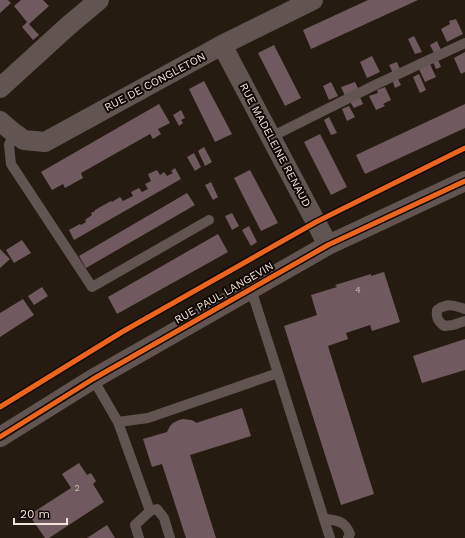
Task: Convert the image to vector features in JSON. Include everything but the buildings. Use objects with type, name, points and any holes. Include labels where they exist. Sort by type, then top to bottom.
[{"type":"street","points":[[0,88],[99,0]]},
{"type":"street","name":"RUE DE CONGLETON","points":[[7,127],[24,140],[45,142],[222,45],[313,0]]},
{"type":"street","name":"RUE MADELEINE RENAUD","points":[[222,45],[328,245]]},
{"type":"street","name":"RUE PAUL LANGEVIN","points":[[0,438],[93,379],[328,245],[465,181]]},
{"type":"lane","points":[[271,138],[377,84],[465,43]]},
{"type":"lane","points":[[7,127],[11,164],[92,287],[209,220]]},
{"type":"lane","points":[[251,289],[330,538]]},
{"type":"lane","points":[[465,309],[450,305],[437,310],[436,317],[444,326],[465,321]]},
{"type":"lane","points":[[118,422],[148,418],[278,373]]},
{"type":"lane","points":[[93,379],[118,422],[150,511]]},
{"type":"lane","points":[[139,538],[135,525],[150,511],[157,509],[164,518],[170,538]]},
{"type":"lane","points":[[324,518],[341,522],[347,526],[350,534],[348,538]]},
{"type":"cycle path","points":[[0,407],[122,332],[316,222],[465,148]]},
{"type":"cycle path","points":[[0,437],[93,379],[328,245],[465,181]]}]
